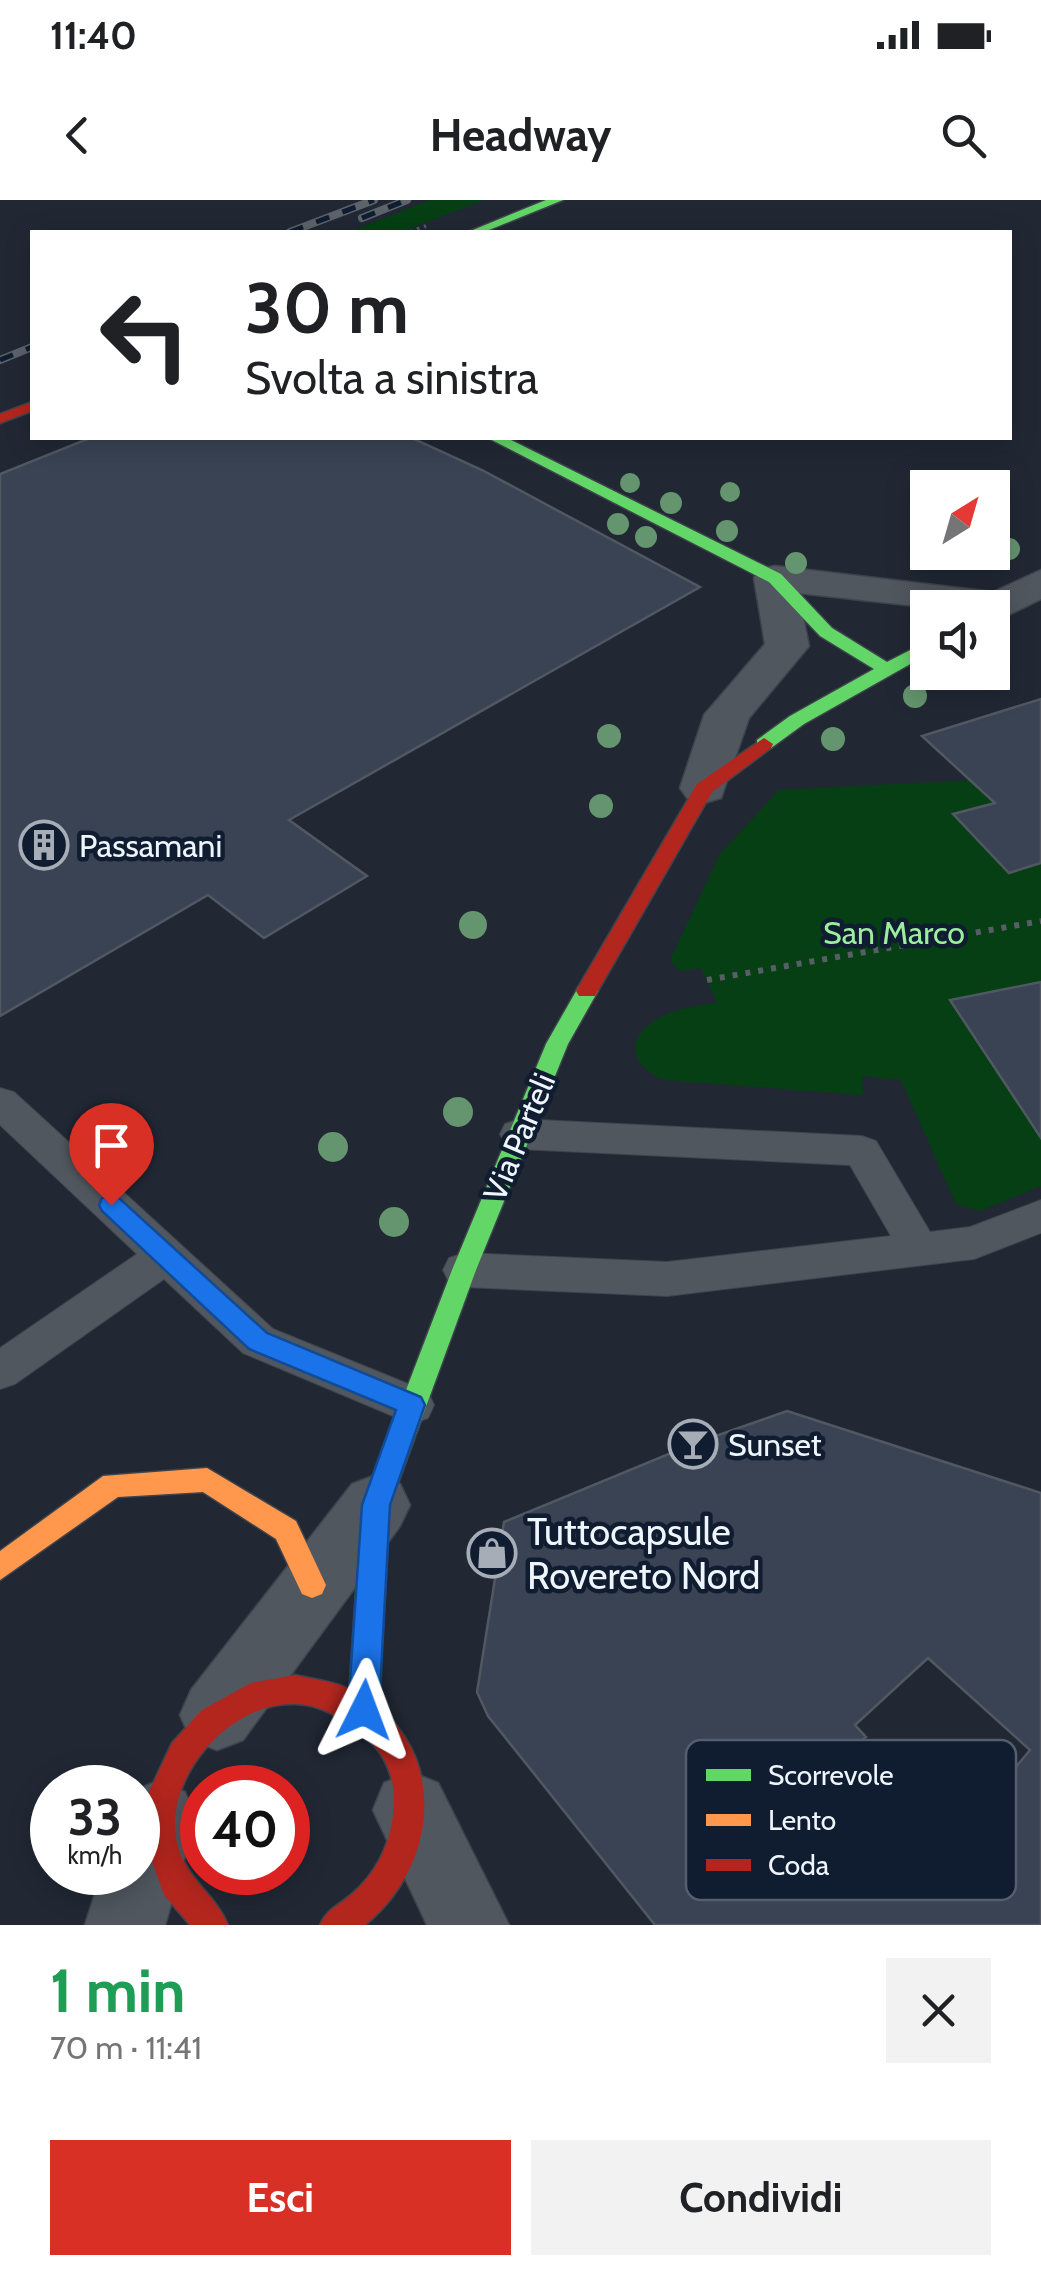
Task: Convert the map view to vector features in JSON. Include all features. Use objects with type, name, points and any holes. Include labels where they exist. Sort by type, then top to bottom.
[{"type":"street","points":[[479,230],[557,200]]},
{"type":"street","points":[[0,419],[30,407]]},
{"type":"street","points":[[500,440],[775,578],[826,632],[886,670]]},
{"type":"street","points":[[775,578],[910,592]]},
{"type":"street","name":"Via Parteli","points":[[364,1710],[376,1505],[412,1405],[558,1044],[704,788],[728,715],[787,646],[775,578]]},
{"type":"street","points":[[1010,600],[1041,582]]},
{"type":"street","name":"Via Parteli","points":[[704,788],[798,720],[910,656]]},
{"type":"street","points":[[0,1567],[113,1486],[207,1480],[286,1530],[312,1586]]},
{"type":"street","name":"Via Parteli","points":[[218,1715],[376,1505]]},
{"type":"street","name":"Via Parteli","points":[[160,1808],[166,1777],[187,1742],[218,1715],[253,1696],[291,1689],[329,1694],[364,1710],[390,1737],[407,1770],[412,1810],[470,1925]]},
{"type":"street","name":"Via Parteli","points":[[343,1924],[379,1891],[402,1853],[412,1810]]},
{"type":"street","name":"Via Parteli","points":[[160,1840],[162,1861],[182,1899],[212,1925]]},
{"type":"street","points":[[125,1925],[134,1895]]},
{"type":"lane","points":[[0,1102],[258,1341],[412,1405]]},
{"type":"lane","points":[[519,1134],[862,1151],[918,1247]]},
{"type":"lane","points":[[464,1270],[667,1279],[974,1243],[1041,1216]]},
{"type":"lane","points":[[0,1371],[166,1256]]},
{"type":"path","points":[[707,980],[1041,921]]},
{"type":"green space","points":[[430,200],[484,200],[406,230],[354,230]]},
{"type":"green space","name":"San Marco","points":[[1041,765],[1041,1186],[980,1211],[956,1204],[901,1080],[862,1076],[863,1095],[664,1080],[637,1058],[636,1042],[649,1025],[674,1011],[717,1002],[701,968],[679,971],[670,960],[720,854],[779,790],[999,779]]},
{"type":"building","points":[[85,440],[416,440],[482,470],[700,587],[289,820],[367,876],[264,938],[208,895],[0,1016],[0,474]]},
{"type":"building","points":[[1041,699],[1041,863],[1009,873],[953,814],[995,803],[922,736]]},
{"type":"building","points":[[1041,982],[1041,1138],[950,1000]]},
{"type":"building","points":[[787,1411],[1041,1493],[1041,1925],[655,1925],[488,1716],[477,1692],[504,1522],[693,1444]]},
{"type":"railway","points":[[295,230],[374,200]]},
{"type":"railway","points":[[362,218],[407,200]]},
{"type":"railway","points":[[0,360],[30,348]]},
{"type":"traffic: fast","points":[[479,230],[557,200]]},
{"type":"traffic: fast","points":[[500,440],[775,578],[826,632],[886,669]]},
{"type":"traffic: fast","points":[[764,744],[797,720],[910,656]]},
{"type":"traffic: fast","points":[[363,1710],[376,1505],[464,1270],[557,1044],[587,991]]},
{"type":"traffic: slow","points":[[0,1567],[113,1485],[207,1480],[286,1530],[312,1585]]},
{"type":"traffic: jam","points":[[0,419],[30,407]]},
{"type":"traffic: jam","points":[[587,991],[704,788],[764,744]]},
{"type":"traffic: jam","points":[[212,1925],[175,1884],[160,1839],[164,1794],[182,1754],[213,1720],[251,1697],[295,1689],[339,1699],[351,1707],[390,1740],[407,1775],[410,1801],[406,1832],[395,1865],[376,1893],[336,1925]]},
{"type":"place","name":"Passamani","points":[[44,845]]},
{"type":"place","name":"Sunset","points":[[693,1444]]},
{"type":"place","name":"Tuttocapsule Rovereto Nord","points":[[492,1553]]},
{"type":"route","points":[[111,1205],[258,1341],[412,1405],[376,1505],[364,1710]]}]
